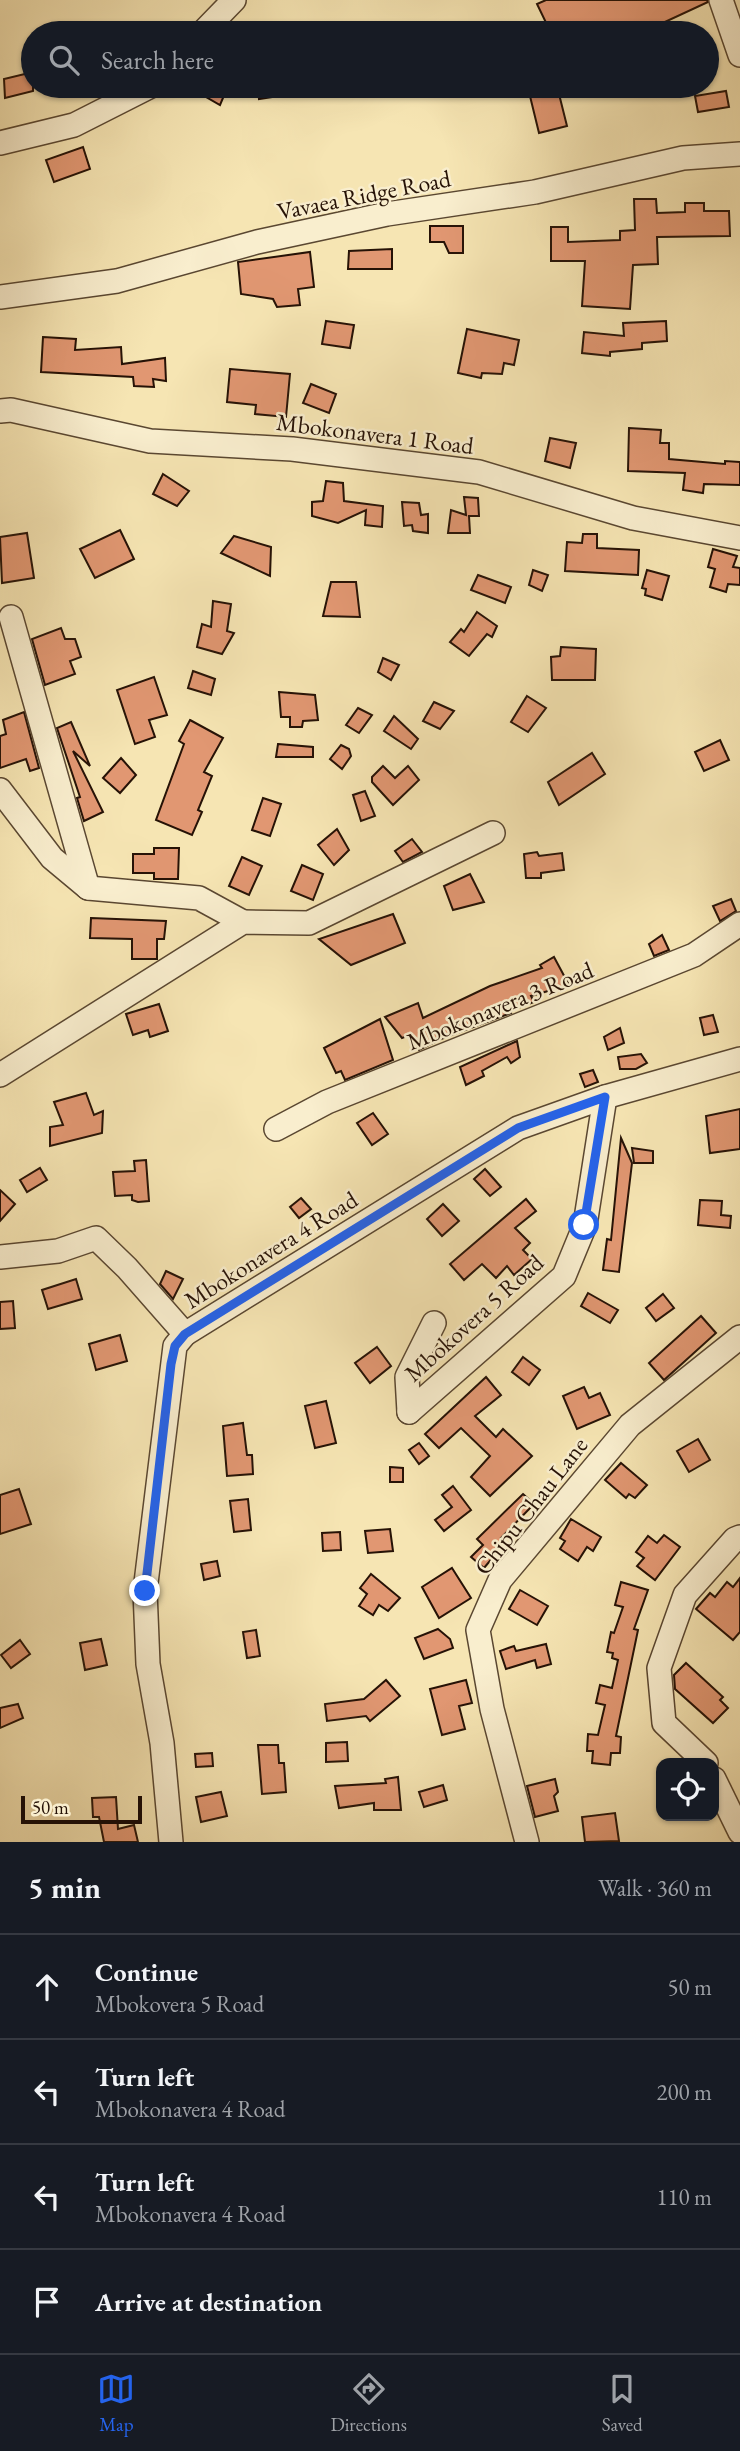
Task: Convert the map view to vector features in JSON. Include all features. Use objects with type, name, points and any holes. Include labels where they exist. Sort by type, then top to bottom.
[{"type":"street","points":[[214,21],[234,0]]},
{"type":"street","points":[[721,0],[740,55]]},
{"type":"street","points":[[0,143],[74,125],[127,98]]},
{"type":"street","name":"Vavaea Ridge Road","points":[[0,297],[117,281],[257,242],[387,214],[535,192],[683,158],[740,154]]},
{"type":"street","name":"Mbokonavera 1 Road","points":[[0,411],[11,410],[150,441],[292,449],[479,472],[633,518],[740,538]]},
{"type":"street","points":[[11,617],[88,888]]},
{"type":"street","points":[[0,790],[52,858],[88,888],[198,898],[243,922],[309,923],[493,833]]},
{"type":"street","points":[[0,1075],[243,922]]},
{"type":"street","name":"Mbokonavera 3 Road","points":[[276,1129],[327,1102],[694,955],[740,924]]},
{"type":"street","name":"Mbokonavera 4 Road","points":[[171,1842],[164,1756],[148,1664],[145,1591],[175,1346],[185,1334],[518,1128],[605,1097],[740,1059]]},
{"type":"street","name":"Mbokovera 5 Road","points":[[434,1322],[407,1377],[409,1412],[564,1276],[584,1225],[605,1097]]},
{"type":"street","points":[[0,1257],[58,1251],[96,1238],[127,1268],[185,1334]]},
{"type":"street","name":"Chipu Chau Lane","points":[[527,1842],[492,1709],[478,1630],[500,1580],[630,1426],[740,1337]]},
{"type":"street","points":[[701,1758],[664,1723],[659,1668],[685,1595],[735,1539],[740,1537]]},
{"type":"street","points":[[719,1789],[740,1832]]},
{"type":"building","points":[[546,0],[708,2],[667,21],[545,21],[537,4]]},
{"type":"building","points":[[21,75],[21,94],[5,98],[4,79]]},
{"type":"building","points":[[726,91],[729,107],[698,112],[695,98],[719,98],[719,92]]},
{"type":"building","points":[[208,98],[223,98],[220,105]]},
{"type":"building","points":[[530,98],[560,98],[567,126],[539,133]]},
{"type":"building","points":[[83,147],[90,169],[54,182],[46,160]]},
{"type":"building","points":[[634,199],[656,199],[657,213],[685,212],[685,203],[704,203],[704,211],[729,211],[730,236],[657,237],[658,264],[633,265],[630,309],[582,306],[585,261],[551,261],[551,227],[568,227],[568,242],[620,240],[620,231],[635,230]]},
{"type":"building","points":[[430,226],[463,226],[463,253],[449,253],[444,242],[430,242]]},
{"type":"building","points":[[392,249],[392,269],[348,269],[349,251]]},
{"type":"building","points":[[310,252],[314,287],[298,289],[300,305],[277,307],[273,299],[241,294],[238,262]]},
{"type":"building","points":[[326,321],[354,325],[350,348],[322,344]]},
{"type":"building","points":[[666,321],[667,341],[642,343],[642,349],[610,352],[610,356],[582,353],[584,332],[624,336],[623,323]]},
{"type":"building","points":[[467,329],[519,340],[514,365],[504,363],[502,374],[482,373],[481,378],[458,373]]},
{"type":"building","points":[[43,337],[76,339],[75,350],[121,347],[122,364],[165,358],[166,381],[153,379],[154,387],[134,386],[133,377],[41,372]]},
{"type":"building","points":[[230,369],[290,374],[286,417],[255,414],[256,405],[227,402]]},
{"type":"building","points":[[311,384],[336,394],[329,413],[303,403]]},
{"type":"building","points":[[629,428],[661,430],[660,443],[669,443],[669,459],[725,464],[725,461],[740,462],[740,485],[704,484],[703,493],[683,490],[685,473],[628,471]]},
{"type":"building","points":[[550,438],[576,443],[570,468],[545,461]]},
{"type":"building","points":[[163,474],[189,491],[177,506],[153,494]]},
{"type":"building","points":[[326,481],[343,483],[344,501],[383,506],[382,527],[365,525],[366,510],[338,523],[312,516],[312,502],[323,501]]},
{"type":"building","points":[[464,497],[478,498],[479,516],[469,516],[470,533],[448,533],[451,510],[466,515]]},
{"type":"building","points":[[402,502],[419,503],[421,515],[428,514],[428,533],[413,531],[412,525],[404,526]]},
{"type":"building","points":[[120,530],[134,559],[95,578],[80,549]]},
{"type":"building","points":[[27,533],[34,578],[2,583],[0,537]]},
{"type":"building","points":[[583,534],[597,534],[597,548],[639,550],[638,575],[565,571],[567,542],[582,543]]},
{"type":"building","points":[[234,536],[271,547],[270,576],[221,553]]},
{"type":"building","points":[[713,549],[737,556],[733,567],[740,568],[740,585],[728,584],[726,592],[710,587],[715,569],[708,567]]},
{"type":"building","points":[[533,570],[548,575],[542,591],[529,585]]},
{"type":"building","points":[[647,570],[669,576],[662,600],[645,595],[646,589],[642,588]]},
{"type":"building","points":[[478,575],[511,587],[505,603],[471,590]]},
{"type":"building","points":[[331,582],[356,582],[360,617],[323,616]]},
{"type":"building","points":[[213,601],[231,604],[227,631],[234,633],[222,654],[197,647],[202,624],[211,627]]},
{"type":"building","points":[[477,612],[497,626],[492,637],[487,634],[469,656],[450,642],[461,629],[464,632]]},
{"type":"building","points":[[61,628],[65,639],[75,639],[81,657],[70,661],[75,674],[45,685],[32,639]]},
{"type":"building","points":[[561,647],[596,649],[595,680],[552,680],[551,657],[560,656]]},
{"type":"building","points":[[383,658],[399,665],[391,680],[378,672]]},
{"type":"building","points":[[193,671],[215,679],[211,695],[188,688]]},
{"type":"building","points":[[154,677],[167,715],[149,720],[155,737],[135,744],[117,690]]},
{"type":"building","points":[[279,692],[315,695],[318,720],[303,721],[302,727],[290,727],[290,717],[281,717]]},
{"type":"building","points":[[527,696],[546,708],[528,732],[511,722]]},
{"type":"building","points":[[434,702],[454,711],[440,729],[423,721]]},
{"type":"building","points":[[358,708],[372,715],[359,733],[346,725]]},
{"type":"building","points":[[24,712],[39,768],[30,771],[26,759],[0,768],[0,736],[6,734],[3,720]]},
{"type":"building","points":[[394,716],[418,739],[411,749],[384,731]]},
{"type":"building","points":[[190,720],[223,738],[204,772],[212,776],[198,810],[202,812],[192,835],[156,820],[184,744],[179,741]]},
{"type":"building","points":[[71,722],[90,766],[73,751],[103,812],[84,821],[77,798],[80,797],[57,728]]},
{"type":"building","points":[[720,740],[729,760],[704,771],[695,752]]},
{"type":"building","points":[[278,744],[313,747],[313,757],[276,757]]},
{"type":"building","points":[[341,745],[349,749],[351,756],[342,769],[330,759]]},
{"type":"building","points":[[592,753],[605,774],[559,805],[548,782]]},
{"type":"building","points":[[121,758],[136,775],[120,793],[103,778]]},
{"type":"building","points":[[383,766],[395,778],[408,766],[419,780],[393,805],[372,782],[372,777]]},
{"type":"building","points":[[365,791],[375,816],[361,821],[353,795]]},
{"type":"building","points":[[263,798],[281,804],[270,836],[252,830]]},
{"type":"building","points":[[337,829],[349,850],[334,865],[318,845]]},
{"type":"building","points":[[412,839],[422,852],[403,862],[395,851]]},
{"type":"building","points":[[154,848],[179,848],[178,879],[154,879],[154,873],[133,873],[133,854],[154,854]]},
{"type":"building","points":[[537,852],[539,856],[562,853],[564,870],[541,873],[541,878],[526,878],[524,854]]},
{"type":"building","points":[[242,857],[262,866],[249,895],[229,886]]},
{"type":"building","points":[[302,865],[323,874],[313,900],[291,891]]},
{"type":"building","points":[[470,874],[484,902],[453,910],[444,886]]},
{"type":"building","points":[[731,899],[736,911],[720,921],[713,906]]},
{"type":"building","points":[[393,914],[405,943],[351,965],[319,939]]},
{"type":"building","points":[[91,918],[166,921],[164,939],[157,939],[157,959],[132,959],[132,939],[90,938]]},
{"type":"building","points":[[662,935],[669,950],[654,956],[649,944]]},
{"type":"building","points":[[554,957],[569,985],[531,996],[534,1002],[419,1050],[412,1034],[402,1038],[385,1017],[418,1003],[423,1018],[490,986],[542,968],[540,965]]},
{"type":"building","points":[[159,1004],[168,1031],[150,1037],[148,1030],[133,1035],[126,1014]]},
{"type":"building","points":[[713,1015],[718,1032],[704,1035],[700,1018]]},
{"type":"building","points":[[380,1019],[393,1060],[345,1080],[341,1071],[336,1073],[324,1048]]},
{"type":"building","points":[[620,1028],[624,1043],[608,1050],[604,1037]]},
{"type":"building","points":[[517,1041],[520,1057],[511,1063],[507,1057],[482,1071],[484,1076],[466,1085],[460,1067]]},
{"type":"building","points":[[641,1054],[647,1063],[636,1069],[620,1069],[618,1057]]},
{"type":"building","points":[[593,1070],[598,1082],[585,1087],[580,1074]]},
{"type":"building","points":[[86,1093],[94,1115],[103,1111],[102,1133],[50,1146],[50,1127],[63,1125],[54,1102]]},
{"type":"building","points":[[740,1109],[740,1149],[710,1153],[706,1116]]},
{"type":"building","points":[[373,1113],[388,1134],[372,1145],[357,1123]]},
{"type":"building","points":[[621,1138],[632,1163],[619,1272],[603,1270],[607,1239],[611,1240]]},
{"type":"building","points":[[632,1148],[653,1151],[653,1163],[634,1163]]},
{"type":"building","points":[[146,1160],[149,1201],[132,1200],[132,1195],[115,1196],[113,1172],[135,1171],[134,1161]]},
{"type":"building","points":[[40,1168],[47,1180],[27,1192],[20,1180]]},
{"type":"building","points":[[485,1169],[501,1187],[490,1196],[474,1179]]},
{"type":"building","points":[[0,1190],[15,1204],[0,1221]]},
{"type":"building","points":[[301,1198],[311,1209],[299,1218],[290,1207]]},
{"type":"building","points":[[526,1199],[536,1211],[515,1228],[530,1243],[523,1250],[532,1259],[514,1275],[507,1266],[496,1278],[482,1264],[464,1280],[450,1264]]},
{"type":"building","points":[[700,1200],[722,1201],[721,1215],[731,1216],[730,1228],[698,1225]]},
{"type":"building","points":[[443,1204],[459,1221],[442,1236],[427,1219]]},
{"type":"building","points":[[166,1271],[183,1279],[173,1299],[160,1284]]},
{"type":"building","points":[[76,1279],[82,1299],[48,1309],[42,1290]]},
{"type":"building","points":[[588,1293],[618,1310],[610,1323],[581,1306]]},
{"type":"building","points":[[663,1294],[674,1308],[656,1321],[646,1308]]},
{"type":"building","points":[[13,1301],[15,1328],[0,1329],[0,1302]]},
{"type":"building","points":[[701,1316],[716,1333],[664,1380],[649,1363]]},
{"type":"building","points":[[120,1335],[127,1361],[96,1370],[89,1344]]},
{"type":"building","points":[[377,1347],[391,1366],[370,1383],[355,1363]]},
{"type":"building","points":[[523,1357],[540,1370],[529,1385],[512,1372]]},
{"type":"building","points":[[486,1377],[501,1395],[475,1416],[496,1437],[503,1429],[532,1456],[490,1496],[471,1477],[490,1456],[461,1428],[439,1448],[425,1434]]},
{"type":"building","points":[[584,1387],[589,1398],[600,1393],[610,1415],[577,1429],[563,1396]]},
{"type":"building","points":[[326,1401],[336,1443],[315,1448],[305,1406]]},
{"type":"building","points":[[243,1423],[247,1455],[252,1455],[253,1474],[227,1476],[223,1426]]},
{"type":"building","points":[[698,1439],[710,1460],[689,1472],[677,1451]]},
{"type":"building","points":[[419,1443],[429,1456],[419,1464],[409,1450]]},
{"type":"building","points":[[621,1463],[647,1485],[635,1498],[629,1494],[626,1498],[605,1480]]},
{"type":"building","points":[[390,1467],[403,1468],[403,1482],[390,1482]]},
{"type":"building","points":[[453,1486],[471,1510],[444,1531],[435,1520],[452,1507],[442,1495]]},
{"type":"building","points":[[19,1489],[31,1524],[0,1534],[0,1495]]},
{"type":"building","points":[[523,1494],[534,1504],[501,1538],[510,1547],[498,1560],[494,1556],[484,1568],[471,1557],[483,1545],[477,1539]]},
{"type":"building","points":[[248,1499],[251,1530],[234,1532],[230,1501]]},
{"type":"building","points":[[571,1519],[601,1537],[593,1551],[587,1547],[578,1561],[560,1549],[565,1541],[560,1538]]},
{"type":"building","points":[[390,1529],[393,1551],[368,1553],[365,1531]]},
{"type":"building","points":[[340,1532],[341,1550],[323,1551],[322,1533]]},
{"type":"building","points":[[664,1535],[680,1547],[655,1580],[637,1566],[644,1558],[636,1552],[648,1536],[657,1543]]},
{"type":"building","points":[[217,1561],[220,1576],[204,1580],[201,1564]]},
{"type":"building","points":[[452,1568],[471,1598],[439,1618],[422,1587]]},
{"type":"building","points":[[371,1574],[400,1598],[388,1611],[379,1605],[373,1615],[359,1606],[367,1594],[360,1588]]},
{"type":"building","points":[[740,1578],[740,1632],[733,1640],[696,1609],[710,1593],[715,1597],[727,1582],[733,1587]]},
{"type":"building","points":[[621,1582],[648,1590],[634,1629],[638,1630],[616,1736],[621,1737],[620,1753],[611,1753],[610,1765],[592,1763],[593,1751],[587,1751],[588,1734],[598,1735],[605,1705],[596,1703],[600,1685],[612,1688],[618,1660],[612,1658],[613,1653],[607,1652],[611,1632],[614,1633],[623,1607],[615,1605]]},
{"type":"building","points":[[520,1590],[548,1606],[537,1625],[509,1609]]},
{"type":"building","points":[[438,1629],[450,1639],[453,1648],[424,1659],[415,1638]]},
{"type":"building","points":[[256,1630],[260,1656],[247,1658],[243,1632]]},
{"type":"building","points":[[101,1639],[107,1665],[85,1670],[80,1643]]},
{"type":"building","points":[[20,1640],[30,1654],[11,1668],[1,1655]]},
{"type":"building","points":[[546,1644],[551,1664],[537,1668],[535,1660],[506,1669],[500,1651],[514,1646],[516,1651]]},
{"type":"building","points":[[686,1663],[723,1697],[720,1700],[728,1708],[713,1723],[675,1689],[674,1675]]},
{"type":"building","points":[[386,1680],[400,1696],[370,1721],[366,1716],[327,1721],[325,1704],[364,1699]]},
{"type":"building","points":[[466,1680],[472,1703],[459,1706],[465,1729],[442,1735],[430,1689]]},
{"type":"building","points":[[18,1704],[23,1718],[0,1728],[0,1708]]},
{"type":"building","points":[[347,1742],[348,1761],[326,1762],[326,1743]]},
{"type":"building","points":[[258,1745],[278,1745],[279,1763],[284,1763],[286,1792],[262,1794]]},
{"type":"building","points":[[212,1753],[213,1766],[196,1767],[195,1754]]},
{"type":"building","points":[[398,1777],[401,1810],[374,1810],[374,1803],[339,1808],[335,1786],[386,1783],[385,1779]]},
{"type":"building","points":[[555,1779],[558,1792],[554,1796],[558,1811],[535,1817],[527,1786]]},
{"type":"building","points":[[443,1785],[447,1800],[424,1807],[419,1792]]},
{"type":"building","points":[[221,1792],[227,1816],[201,1822],[196,1797]]},
{"type":"building","points":[[116,1797],[118,1829],[134,1825],[138,1842],[104,1842],[99,1817],[93,1817],[92,1798]]},
{"type":"building","points":[[615,1813],[619,1841],[585,1842],[582,1817]]},
{"type":"route","points":[[145,1591],[171,1364],[175,1346],[185,1334],[518,1128],[605,1097],[584,1225]]}]
